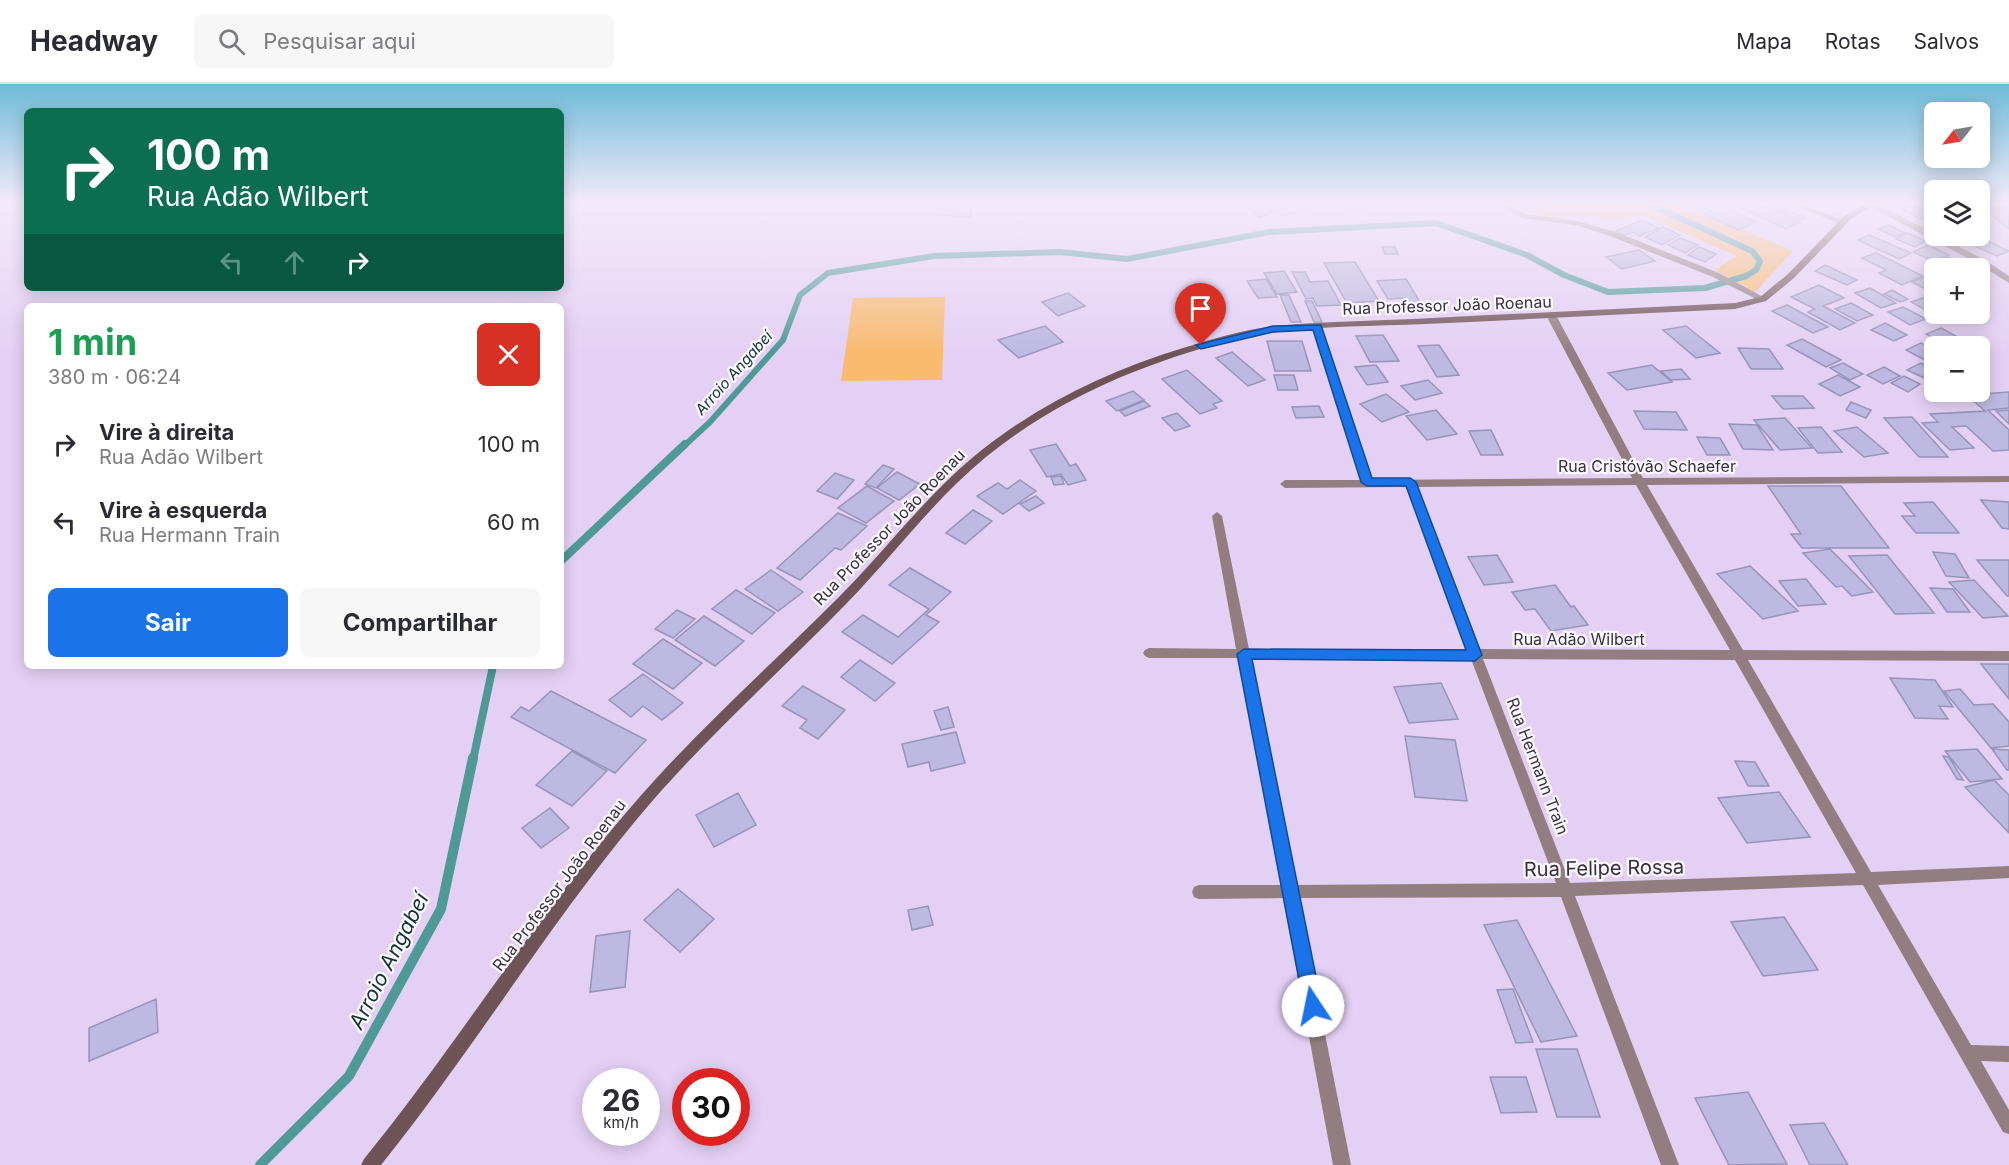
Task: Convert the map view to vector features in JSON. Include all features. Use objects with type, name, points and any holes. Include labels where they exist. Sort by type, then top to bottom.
[{"type":"street","points":[[1662,253],[1718,276],[1762,298]]},
{"type":"street","name":"Rua Professor João Roenau","points":[[370,1165],[420,1106],[536,940],[602,852],[664,777],[845,597],[965,470],[1026,420],[1073,394],[1218,339],[1273,329],[1552,317],[1735,306],[1762,298],[1791,276],[1813,253]]},
{"type":"street","points":[[1966,253],[2009,280]]},
{"type":"street","points":[[1552,317],[1639,481],[1741,655],[1866,879],[2009,1126]]},
{"type":"street","points":[[1317,327],[1367,482]]},
{"type":"street","name":"Rua Cristóvão Schaefer","points":[[1284,484],[2009,479]]},
{"type":"street","name":"Rua Hermann Train","points":[[1410,482],[1670,1165]]},
{"type":"street","points":[[1217,516],[1342,1165]]},
{"type":"street","name":"Rua Adão Wilbert","points":[[1149,653],[2009,656]]},
{"type":"street","name":"Rua Felipe Rossa","points":[[1199,892],[1567,890],[2009,872]]},
{"type":"street","points":[[1967,1053],[2009,1054]]},
{"type":"shaded area","points":[[1731,253],[1791,253],[1755,292],[1715,270],[1737,256]]},
{"type":"shaded area","points":[[945,297],[942,380],[841,381],[853,298]]},
{"type":"building","points":[[1623,253],[1644,253],[1655,261],[1622,269],[1606,257]]},
{"type":"building","points":[[1690,253],[1716,254],[1705,262],[1688,255]]},
{"type":"building","points":[[1877,253],[1923,276],[1902,285],[1879,273],[1886,270],[1862,258]]},
{"type":"building","points":[[1887,253],[1910,253],[1899,259]]},
{"type":"building","points":[[1916,253],[1946,253],[1949,255],[1941,258],[1926,258]]},
{"type":"building","points":[[1355,262],[1379,301],[1347,303],[1324,263]]},
{"type":"building","points":[[1825,265],[1857,280],[1847,285],[1815,271]]},
{"type":"building","points":[[1284,271],[1297,292],[1277,294],[1264,273]]},
{"type":"building","points":[[1292,272],[1305,272],[1310,282],[1328,281],[1341,305],[1317,306],[1313,298],[1306,299]]},
{"type":"building","points":[[1924,277],[1924,288],[1912,282]]},
{"type":"building","points":[[1266,279],[1277,297],[1258,298],[1247,281]]},
{"type":"building","points":[[1406,279],[1421,304],[1408,305],[1404,298],[1388,299],[1377,281]]},
{"type":"building","points":[[1819,285],[1844,298],[1823,306],[1855,323],[1840,330],[1808,312],[1815,309],[1791,297]]},
{"type":"building","points":[[1870,288],[1896,303],[1881,308],[1855,293]]},
{"type":"building","points":[[1892,290],[1908,299],[1900,302],[1884,294]]},
{"type":"building","points":[[1068,293],[1085,306],[1058,316],[1042,302]]},
{"type":"building","points":[[1280,295],[1289,295],[1301,322],[1291,322]]},
{"type":"building","points":[[1924,298],[1924,309],[1911,302]]},
{"type":"building","points":[[1305,301],[1312,301],[1322,322],[1314,322]]},
{"type":"building","points":[[1851,303],[1873,315],[1857,321],[1835,309]]},
{"type":"building","points":[[1787,305],[1828,327],[1813,333],[1772,311]]},
{"type":"building","points":[[1903,307],[1924,320],[1910,325],[1888,312]]},
{"type":"building","points":[[1885,323],[1907,335],[1894,341],[1871,330]]},
{"type":"building","points":[[1045,326],[1063,342],[1019,358],[998,340]]},
{"type":"building","points":[[1686,326],[1720,353],[1696,358],[1663,330]]},
{"type":"building","points":[[1941,328],[1956,336],[1930,336],[1926,334]]},
{"type":"building","points":[[1383,335],[1399,361],[1370,362],[1356,336]]},
{"type":"building","points":[[1802,339],[1841,360],[1826,367],[1787,345]]},
{"type":"building","points":[[1267,341],[1302,341],[1311,371],[1275,371]]},
{"type":"building","points":[[1921,343],[1924,344],[1924,360],[1906,350]]},
{"type":"building","points":[[1439,345],[1459,375],[1437,377],[1418,346]]},
{"type":"building","points":[[1738,348],[1769,349],[1783,369],[1751,369]]},
{"type":"building","points":[[1232,352],[1265,380],[1248,386],[1216,358]]},
{"type":"building","points":[[1843,363],[1863,374],[1850,380],[1830,368]]},
{"type":"building","points":[[1921,363],[1924,365],[1924,378],[1907,370]]},
{"type":"building","points":[[1376,365],[1388,382],[1367,385],[1355,367]]},
{"type":"building","points":[[1652,365],[1672,382],[1627,390],[1608,373]]},
{"type":"building","points":[[1884,367],[1900,376],[1883,384],[1867,375]]},
{"type":"building","points":[[1681,369],[1690,379],[1671,380],[1661,371]]},
{"type":"building","points":[[1187,370],[1222,401],[1213,404],[1217,408],[1200,414],[1162,379]]},
{"type":"building","points":[[1274,375],[1294,375],[1298,390],[1278,390]]},
{"type":"building","points":[[1838,375],[1860,387],[1840,396],[1819,384]]},
{"type":"building","points":[[1904,376],[1920,384],[1908,392],[1891,383]]},
{"type":"building","points":[[1428,380],[1442,393],[1415,400],[1401,386]]},
{"type":"building","points":[[1133,391],[1144,400],[1117,411],[1106,401]]},
{"type":"building","points":[[2009,392],[2009,408],[1988,410],[2009,430],[2009,450],[1993,451],[1966,426],[1952,427],[1974,448],[1950,450],[1922,423],[1938,422],[1930,414],[1985,411],[1975,402],[1990,402],[1990,393]]},
{"type":"building","points":[[1386,394],[1409,412],[1382,422],[1360,404]]},
{"type":"building","points":[[1772,396],[1803,396],[1814,408],[1783,409]]},
{"type":"building","points":[[1144,401],[1150,406],[1125,416],[1120,411]]},
{"type":"building","points":[[1851,402],[1871,410],[1866,418],[1846,410]]},
{"type":"building","points":[[1319,406],[1324,417],[1296,418],[1292,407]]},
{"type":"building","points":[[1436,410],[1457,434],[1427,440],[1406,416]]},
{"type":"building","points":[[2009,410],[2009,424],[1996,411]]},
{"type":"building","points":[[1634,411],[1676,412],[1687,430],[1644,429]]},
{"type":"building","points":[[1177,413],[1190,426],[1175,431],[1162,418]]},
{"type":"building","points":[[1912,417],[1948,457],[1919,457],[1884,418]]},
{"type":"building","points":[[1785,418],[1812,448],[1780,450],[1754,420]]},
{"type":"building","points":[[1729,424],[1757,425],[1773,450],[1743,449]]},
{"type":"building","points":[[1821,427],[1842,452],[1818,453],[1798,428]]},
{"type":"building","points":[[1857,427],[1888,453],[1864,457],[1834,431]]},
{"type":"building","points":[[1491,430],[1503,455],[1481,455],[1469,431]]},
{"type":"building","points":[[1697,437],[1720,438],[1730,455],[1707,455]]},
{"type":"building","points":[[1056,444],[1070,466],[1076,464],[1086,480],[1068,485],[1061,474],[1047,477],[1030,450]]},
{"type":"building","points":[[883,465],[894,469],[876,488],[865,484]]},
{"type":"building","points":[[897,472],[920,484],[899,500],[877,488]]},
{"type":"building","points":[[835,473],[854,480],[837,499],[817,491]]},
{"type":"building","points":[[1061,476],[1064,484],[1054,485],[1051,477]]},
{"type":"building","points":[[1020,480],[1036,491],[1003,514],[977,496],[998,483],[1007,489]]},
{"type":"building","points":[[867,486],[894,501],[866,523],[838,508]]},
{"type":"building","points":[[1768,486],[1841,486],[1889,548],[1802,548],[1791,534],[1801,534]]},
{"type":"building","points":[[1036,496],[1044,503],[1029,511],[1020,504]]},
{"type":"building","points":[[1981,500],[2009,502],[2009,529],[2002,528]]},
{"type":"building","points":[[1933,502],[1959,533],[1916,533],[1902,516],[1915,516],[1904,503]]},
{"type":"building","points":[[973,510],[992,521],[965,544],[946,533]]},
{"type":"building","points":[[838,513],[867,526],[841,550],[835,548],[800,580],[777,568]]},
{"type":"building","points":[[1830,549],[1873,592],[1852,596],[1842,586],[1836,587],[1803,553]]},
{"type":"building","points":[[1933,552],[1955,554],[1969,578],[1946,576]]},
{"type":"building","points":[[1497,555],[1513,582],[1484,585],[1468,557]]},
{"type":"building","points":[[1887,555],[1934,613],[1895,614],[1849,556]]},
{"type":"building","points":[[1977,560],[2009,560],[2009,596],[2007,596]]},
{"type":"building","points":[[1750,566],[1798,611],[1763,619],[1717,574]]},
{"type":"building","points":[[910,568],[951,592],[926,615],[939,622],[892,664],[842,632],[863,615],[898,637],[929,609],[889,585]]},
{"type":"building","points":[[771,570],[803,592],[778,611],[745,589]]},
{"type":"building","points":[[1806,579],[1826,604],[1798,606],[1779,581]]},
{"type":"building","points":[[1974,580],[2008,616],[1983,618],[1949,582]]},
{"type":"building","points":[[1555,585],[1588,625],[1551,631],[1535,609],[1525,610],[1512,592]]},
{"type":"building","points":[[1930,588],[1953,589],[1970,612],[1947,612]]},
{"type":"building","points":[[736,590],[775,613],[752,634],[712,609]]},
{"type":"building","points":[[677,610],[695,619],[673,638],[655,629]]},
{"type":"building","points":[[704,616],[744,641],[715,666],[675,640]]},
{"type":"building","points":[[663,639],[702,663],[673,689],[633,664]]},
{"type":"building","points":[[860,660],[895,683],[875,701],[841,677]]},
{"type":"building","points":[[1981,664],[2009,664],[2009,699]]},
{"type":"building","points":[[643,674],[683,703],[662,720],[643,706],[631,717],[609,700]]},
{"type":"building","points":[[1890,678],[1935,680],[1953,707],[1939,706],[1948,719],[1915,718]]},
{"type":"building","points":[[1441,683],[1458,719],[1409,723],[1394,687]]},
{"type":"building","points":[[803,686],[845,710],[818,739],[800,728],[807,720],[782,706]]},
{"type":"building","points":[[1960,689],[1974,705],[1993,704],[2009,722],[2009,746],[1991,748],[1944,691]]},
{"type":"building","points":[[551,691],[646,740],[615,773],[511,717],[521,707],[529,711]]},
{"type":"building","points":[[948,707],[954,727],[941,730],[934,711]]},
{"type":"building","points":[[956,732],[965,763],[931,771],[929,762],[908,767],[902,744]]},
{"type":"building","points":[[1405,736],[1455,740],[1467,801],[1415,797]]},
{"type":"building","points":[[1977,749],[2002,779],[1970,782],[1945,751]]},
{"type":"building","points":[[1992,749],[2009,750],[2009,770],[2007,770]]},
{"type":"building","points":[[572,751],[607,771],[572,806],[536,785]]},
{"type":"building","points":[[1943,756],[1949,757],[1963,780],[1957,779]]},
{"type":"building","points":[[1735,761],[1755,762],[1769,786],[1748,786]]},
{"type":"building","points":[[1994,780],[2009,795],[2009,833],[1965,787]]},
{"type":"building","points":[[1779,792],[1810,837],[1747,843],[1718,798]]},
{"type":"building","points":[[738,793],[756,825],[714,847],[696,815]]},
{"type":"building","points":[[550,808],[569,828],[541,848],[522,828]]},
{"type":"building","points":[[678,889],[714,919],[680,952],[644,920]]},
{"type":"building","points":[[928,906],[933,925],[912,930],[908,910]]},
{"type":"building","points":[[1784,917],[1818,970],[1763,976],[1731,922]]},
{"type":"building","points":[[1517,920],[1577,1036],[1541,1042],[1484,925]]},
{"type":"building","points":[[630,931],[625,987],[590,992],[596,936]]},
{"type":"building","points":[[1513,989],[1533,1042],[1516,1043],[1497,990]]},
{"type":"building","points":[[156,999],[158,1032],[89,1061],[89,1028]]},
{"type":"building","points":[[1536,1049],[1577,1049],[1600,1117],[1557,1117]]},
{"type":"building","points":[[1490,1077],[1526,1077],[1537,1112],[1501,1113]]},
{"type":"building","points":[[1748,1092],[1787,1164],[1729,1165],[1695,1098]]},
{"type":"building","points":[[1824,1123],[1848,1165],[1810,1165],[1790,1125]]},
{"type":"waterway","name":"Arroio Angabeí","points":[[684,446],[710,422],[783,340],[800,295],[828,273],[934,256],[1014,253]]},
{"type":"waterway","name":"Arroio Angabeí","points":[[1074,253],[1127,259],[1156,253]]},
{"type":"waterway","name":"Arroio Angabeí","points":[[1523,253],[1564,275],[1608,292],[1705,288],[1746,276],[1756,270],[1760,261],[1754,253]]},
{"type":"waterway","name":"Arroio Angabeí","points":[[564,558],[685,444]]},
{"type":"waterway","name":"Arroio Angabeí","points":[[473,760],[492,669]]},
{"type":"waterway","name":"Arroio Angabeí","points":[[260,1165],[349,1076],[441,909],[473,758]]},
{"type":"route","points":[[1201,345],[1218,339],[1273,329],[1317,327],[1367,482],[1410,482],[1475,655],[1244,654],[1313,1006]]}]
